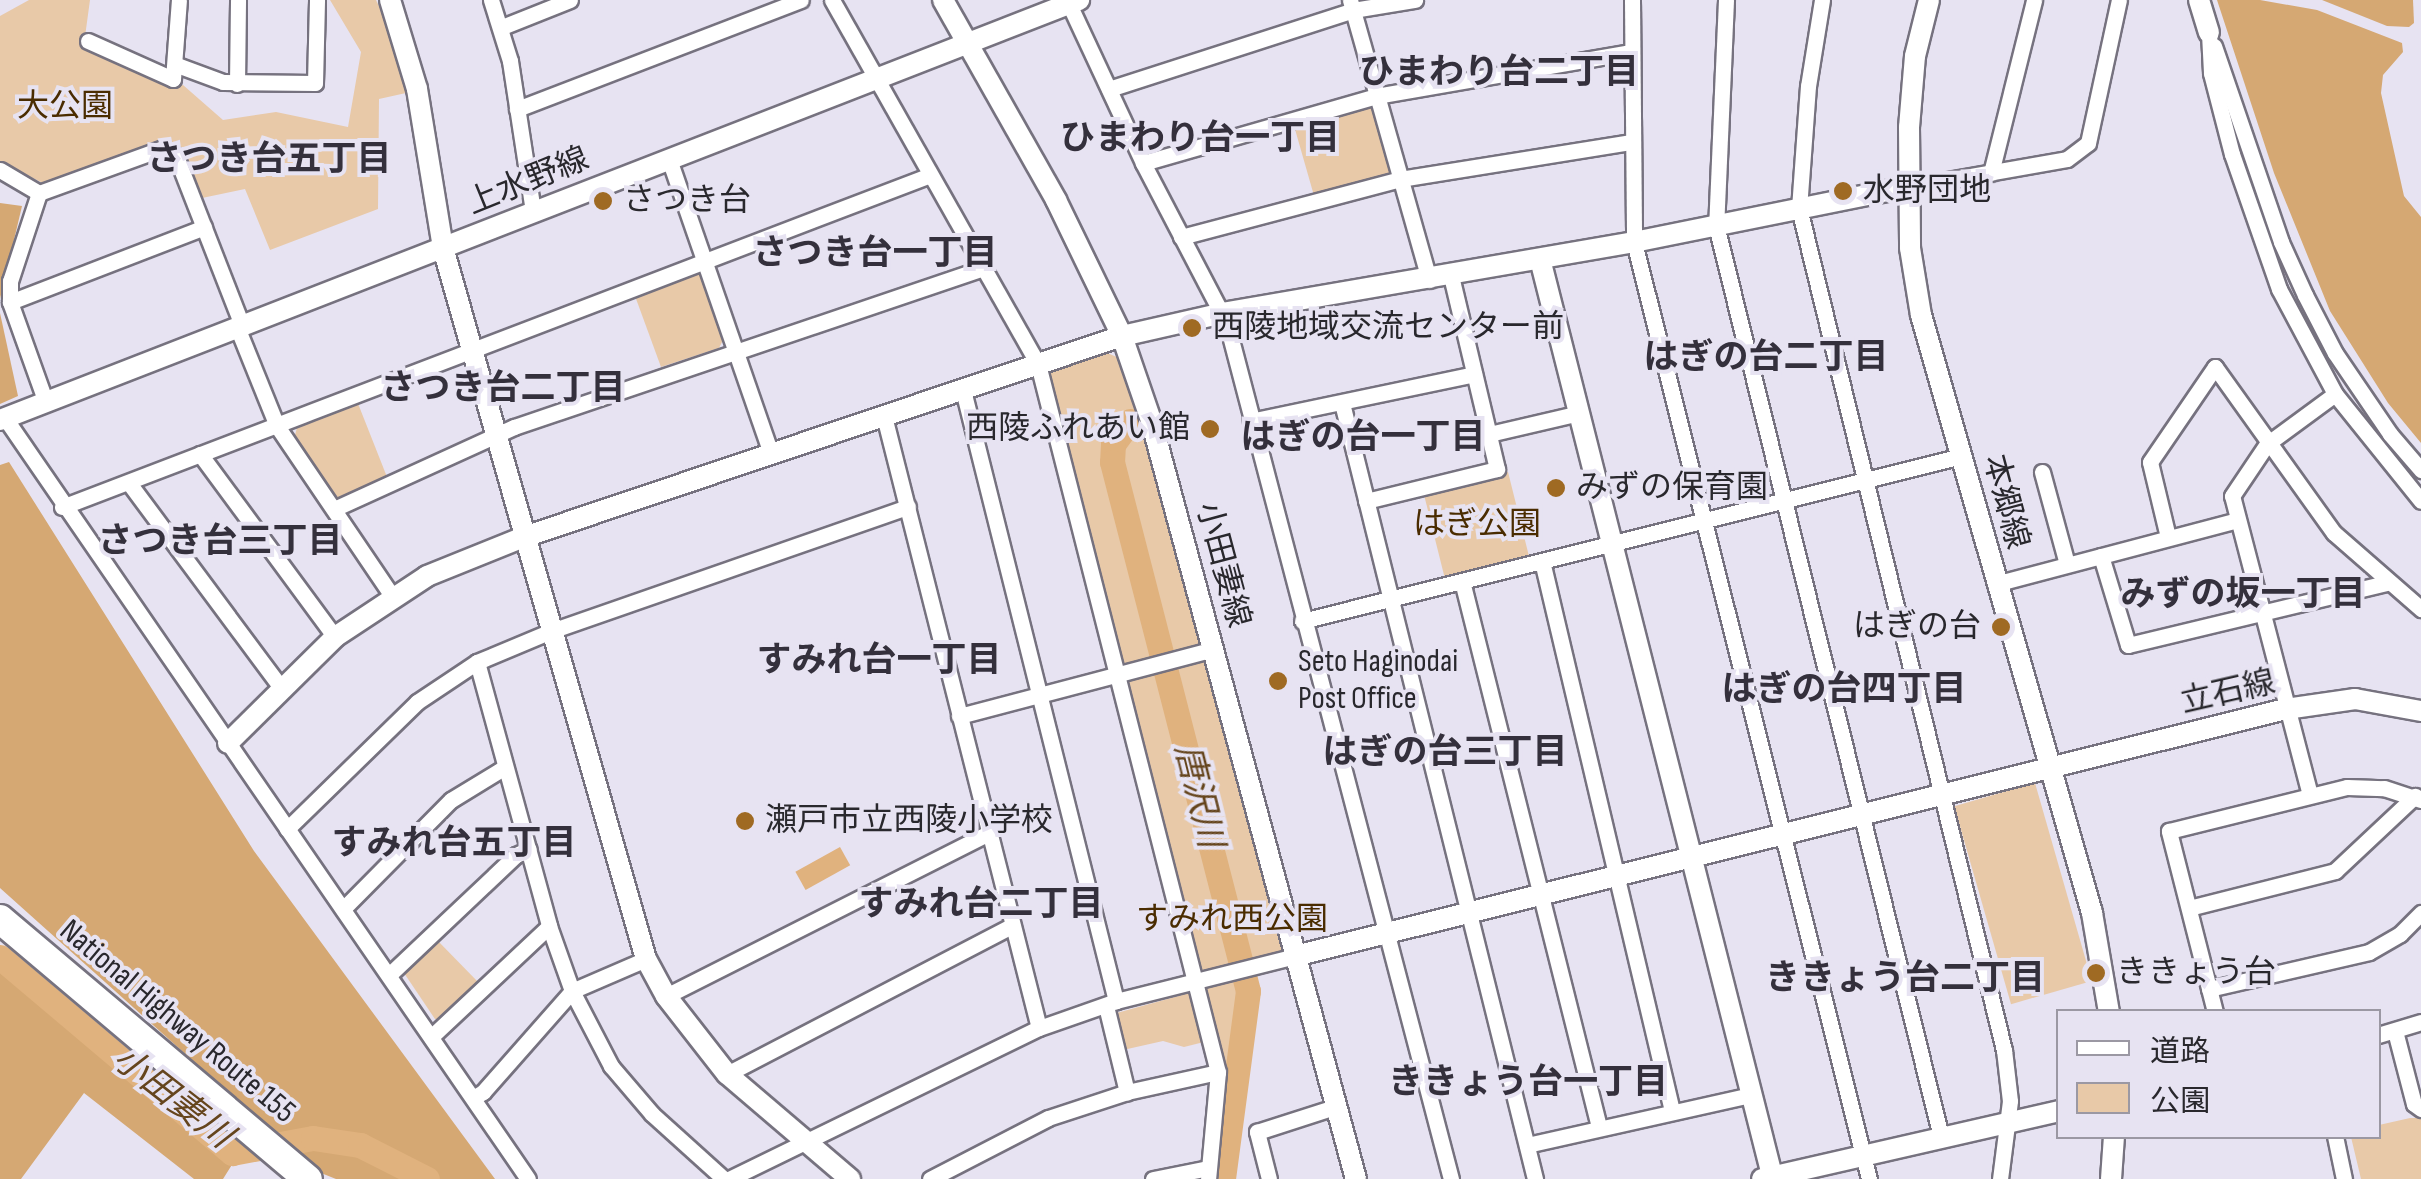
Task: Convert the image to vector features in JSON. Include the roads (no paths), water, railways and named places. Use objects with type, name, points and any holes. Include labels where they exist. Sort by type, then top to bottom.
[{"type":"highway","name":"National Highway Route 155","points":[[0,920],[308,1179]]},
{"type":"street","points":[[88,41],[174,79],[179,0]]},
{"type":"street","points":[[237,84],[238,0]]},
{"type":"street","points":[[177,65],[237,84],[315,84],[318,0]]},
{"type":"street","points":[[390,0],[417,88],[443,248],[646,959],[666,996],[727,1074],[802,1142],[850,1179]]},
{"type":"street","points":[[491,0],[502,26],[533,212]]},
{"type":"street","points":[[502,26],[570,0]]},
{"type":"street","points":[[516,109],[800,0]]},
{"type":"street","points":[[832,0],[1038,364],[1218,1072],[1208,1174],[1153,1179]]},
{"type":"street","name":"小田妻線","points":[[944,0],[1056,200],[1122,336],[1151,420],[1356,1179]]},
{"type":"street","points":[[1109,89],[1351,5],[1414,0]]},
{"type":"street","points":[[1632,0],[1630,142],[1634,242],[1869,1179]]},
{"type":"street","points":[[1726,0],[1716,225],[1941,1137]]},
{"type":"street","points":[[1822,0],[1808,86],[1798,208],[2004,1050],[2010,1101],[2000,1179]]},
{"type":"street","name":"本郷線","points":[[1929,0],[1915,56],[1908,186],[1910,248],[1922,315],[2092,913],[2109,1009]]},
{"type":"street","points":[[1990,173],[2034,0]]},
{"type":"street","points":[[228,743],[335,637],[427,576],[524,537],[1122,336],[1223,313],[1540,260],[1908,186],[2068,159],[2088,143],[2119,0]]},
{"type":"street","points":[[2199,0],[2304,295],[2368,402],[2421,470]]},
{"type":"street","points":[[1074,2],[1144,163],[1223,313],[1451,1179]]},
{"type":"street","name":"上水野線","points":[[2,420],[45,400],[1074,2]]},
{"type":"street","points":[[1351,5],[1400,179],[1474,374],[1497,469],[1366,501]]},
{"type":"street","points":[[2209,34],[2210,73],[2255,226],[2278,289],[2335,394],[2421,501]]},
{"type":"street","points":[[1144,163],[1376,96],[1631,52]]},
{"type":"street","points":[[1182,237],[1400,179],[1630,142]]},
{"type":"street","points":[[39,194],[163,148],[176,156],[277,426],[392,596]]},
{"type":"street","points":[[669,159],[771,454]]},
{"type":"street","points":[[0,170],[39,194]]},
{"type":"street","points":[[62,507],[930,176]]},
{"type":"street","points":[[39,194],[10,280],[10,302],[45,400]]},
{"type":"street","points":[[10,302],[204,227]]},
{"type":"street","points":[[1540,260],[1769,1178],[2056,1112]]},
{"type":"street","points":[[334,508],[497,434],[984,268]]},
{"type":"street","points":[[2168,537],[2150,462],[2215,366],[2334,533],[2421,610]]},
{"type":"street","points":[[1250,421],[1474,374]]},
{"type":"street","points":[[963,390],[1040,694],[1111,1004],[1127,1092]]},
{"type":"street","points":[[2310,795],[2232,496],[2267,444],[2335,394]]},
{"type":"street","points":[[1342,402],[1388,600],[1535,1179]]},
{"type":"street","points":[[1489,434],[1579,413]]},
{"type":"street","points":[[884,416],[1039,1028]]},
{"type":"street","points":[[2,420],[528,1179]]},
{"type":"street","points":[[200,454],[335,637]]},
{"type":"street","points":[[1302,621],[1962,456]]},
{"type":"street","points":[[2042,472],[2067,564]]},
{"type":"street","points":[[130,483],[282,689]]},
{"type":"street","points":[[287,829],[418,702],[477,662],[551,631],[908,507]]},
{"type":"street","points":[[1996,584],[2238,520]]},
{"type":"street","points":[[2100,556],[2128,644],[2387,583]]},
{"type":"street","points":[[1542,561],[1672,1111]]},
{"type":"street","points":[[1462,581],[1599,1127]]},
{"type":"street","points":[[959,716],[1214,649]]},
{"type":"street","points":[[477,662],[549,926],[572,992],[611,1066],[652,1114],[726,1179],[1039,1028],[1111,1004],[1295,956]]},
{"type":"street","name":"立石線","points":[[1295,956],[1616,880],[2286,709],[2355,699],[2421,711]]},
{"type":"street","points":[[343,908],[451,800],[505,767]]},
{"type":"street","points":[[2213,1009],[2169,832],[2347,787],[2384,788],[2418,798]]},
{"type":"street","points":[[2190,908],[2336,871],[2418,798]]},
{"type":"street","points":[[666,996],[988,833]]},
{"type":"street","points":[[389,975],[516,855],[530,849]]},
{"type":"street","points":[[2209,989],[2369,952],[2400,934],[2421,913]]},
{"type":"street","points":[[432,1037],[549,926]]},
{"type":"street","points":[[727,1074],[1011,926]]},
{"type":"street","points":[[473,1098],[483,1092],[572,992],[646,959]]},
{"type":"street","points":[[2381,1034],[2421,1022]]},
{"type":"street","points":[[2395,1030],[2414,1104],[2421,1109]]},
{"type":"street","points":[[930,1179],[1048,1118],[1127,1092],[1218,1072]]},
{"type":"street","points":[[1527,1146],[1750,1095]]},
{"type":"street","points":[[1269,1179],[1257,1132],[1335,1108]]},
{"type":"street","points":[[2111,1179],[2114,1139]]},
{"type":"street","points":[[2335,1139],[2344,1179]]},
{"type":"waterway","name":"唐沢川","points":[[1130,421],[1113,444],[1112,462],[1248,991],[1223,1179]]},
{"type":"waterway","name":"小田妻川","points":[[0,957],[232,1153],[313,1138],[360,1145],[427,1179]]},
{"type":"place","name":"水野団地","points":[[1843,191]]},
{"type":"place","name":"さつき台","points":[[603,201]]},
{"type":"place","name":"西陵地域交流センター前","points":[[1192,328]]},
{"type":"place","name":"西陵ふれあい館","points":[[1210,429]]},
{"type":"place","name":"みずの保育園","points":[[1556,488]]},
{"type":"place","name":"はぎの台","points":[[2001,627]]},
{"type":"place","name":"Seto Haginodai Post Office","points":[[1278,681]]},
{"type":"place","name":"瀬戸市立西陵小学校","points":[[745,821]]},
{"type":"place","name":"ききょう台","points":[[2096,973]]},
{"type":"district","name":"ひまわり台二丁目","points":[[1499,73]]},
{"type":"district","name":"ひまわり台一丁目","points":[[1200,139]]},
{"type":"district","name":"さつき台五丁目","points":[[269,160]]},
{"type":"district","name":"さつき台一丁目","points":[[875,254]]},
{"type":"district","name":"はぎの台二丁目","points":[[1766,358]]},
{"type":"district","name":"さつき台二丁目","points":[[503,389]]},
{"type":"district","name":"はぎの台一丁目","points":[[1363,438]]},
{"type":"district","name":"さつき台三丁目","points":[[220,542]]},
{"type":"district","name":"みずの坂一丁目","points":[[2243,595]]},
{"type":"district","name":"すみれ台一丁目","points":[[879,661]]},
{"type":"district","name":"はぎの台四丁目","points":[[1844,690]]},
{"type":"district","name":"はぎの台三丁目","points":[[1445,753]]},
{"type":"district","name":"すみれ台五丁目","points":[[454,844]]},
{"type":"district","name":"すみれ台二丁目","points":[[981,905]]},
{"type":"district","name":"ききょう台二丁目","points":[[1905,979]]},
{"type":"district","name":"ききょう台一丁目","points":[[1528,1083]]},
{"type":"park label","name":"大公園","points":[[65,107]]},
{"type":"park label","name":"はぎ公園","points":[[1477,525]]},
{"type":"park label","name":"すみれ西公園","points":[[1232,920]]}]
